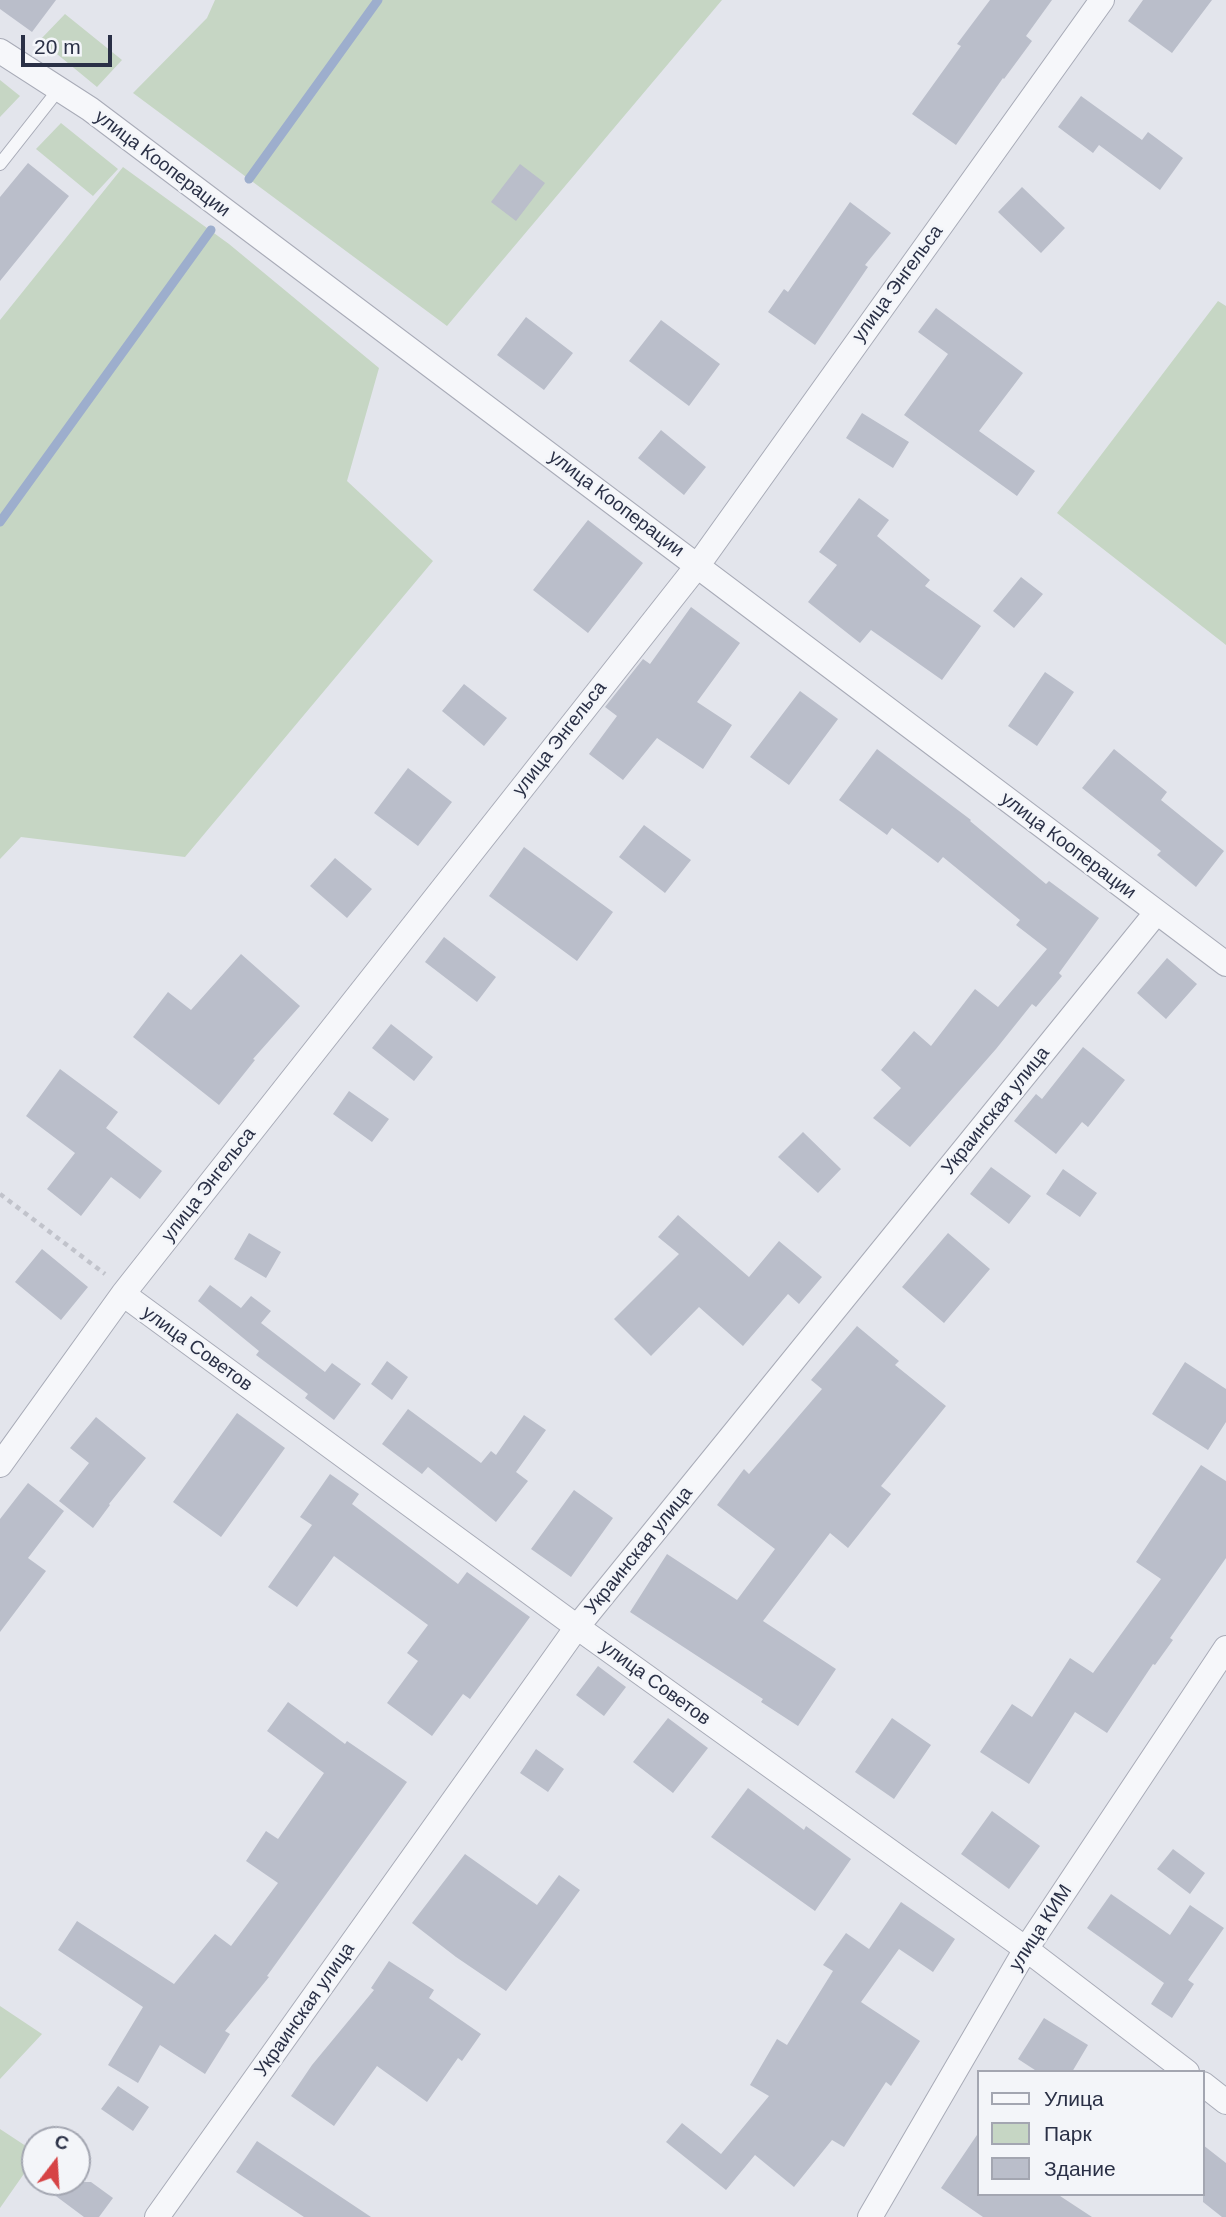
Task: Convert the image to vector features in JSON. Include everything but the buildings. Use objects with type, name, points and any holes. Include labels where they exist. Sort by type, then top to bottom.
[{"type":"street","name":"улица Энгельса","points":[[0,1465],[123,1294],[698,565],[1102,0]]},
{"type":"street","name":"улица Кооперации","points":[[0,51],[90,109],[698,565],[1156,914],[1226,964]]},
{"type":"street","name":"Украинская улица","points":[[158,2217],[577,1627],[1156,914]]},
{"type":"street","name":"улица Советов","points":[[123,1294],[577,1627],[1026,1949],[1184,2070]]},
{"type":"street","name":"улица КИМ","points":[[870,2217],[1026,1949],[1226,1648]]},
{"type":"street","points":[[1205,2086],[1226,2102]]},
{"type":"lane","points":[[0,164],[59,89]]},
{"type":"path","points":[[0,1194],[114,1281],[123,1294]]},
{"type":"green space","points":[[215,0],[722,0],[447,326],[133,93],[207,18]]},
{"type":"green space","points":[[65,14],[122,60],[97,87],[40,40]]},
{"type":"green space","points":[[0,80],[20,96],[0,117]]},
{"type":"green space","points":[[61,123],[118,169],[93,196],[36,149]]},
{"type":"green space","points":[[123,167],[229,244],[379,368],[347,481],[433,561],[185,857],[21,837],[0,859],[0,320]]},
{"type":"green space","points":[[1218,301],[1226,306],[1226,645],[1057,513]]},
{"type":"green space","points":[[0,2006],[42,2034],[0,2079]]},
{"type":"green space","points":[[0,2129],[21,2143],[21,2178],[0,2208]]},
{"type":"waterway","points":[[249,179],[378,0]]},
{"type":"waterway","points":[[0,522],[211,230]]}]
